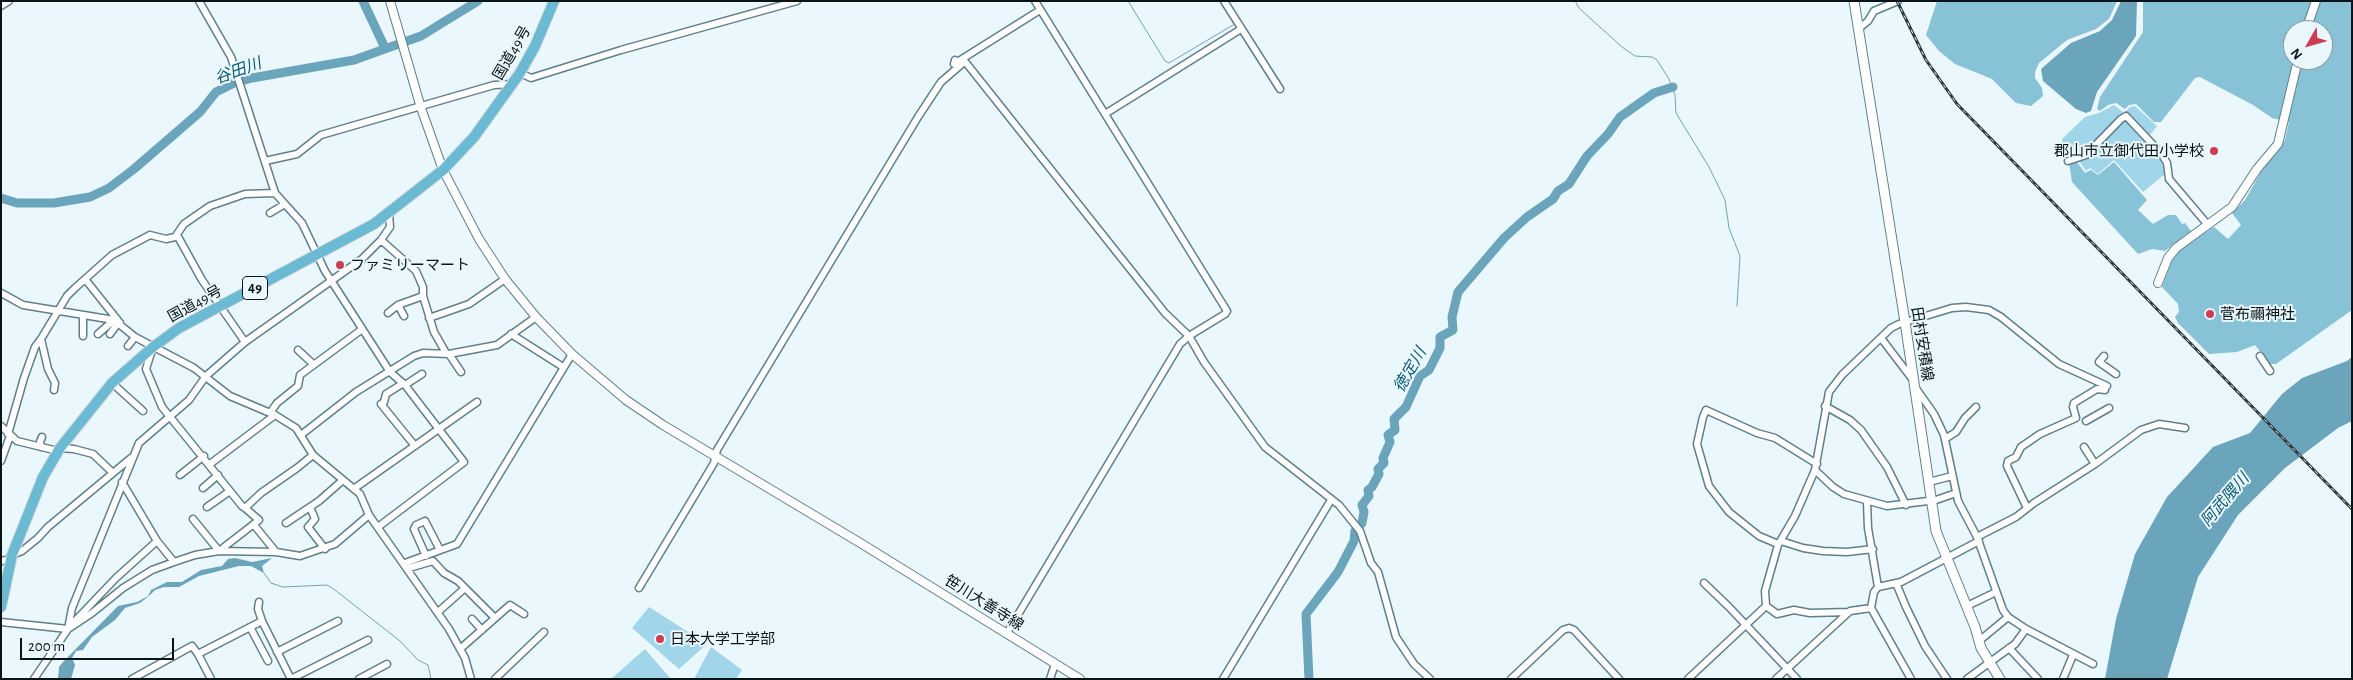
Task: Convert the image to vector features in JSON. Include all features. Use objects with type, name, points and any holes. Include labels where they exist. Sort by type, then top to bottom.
[{"type":"highway","name":"国道49号","points":[[1,607],[8,558],[38,488],[59,450],[112,382],[153,347],[179,328],[374,224],[443,170],[474,137],[520,72],[535,46],[554,1]]},
{"type":"main road","name":"田村安積線","points":[[1854,1],[1936,531],[1967,606],[1979,641],[2000,679]]},
{"type":"street","points":[[1,6],[9,1]]},
{"type":"street","points":[[199,1],[224,43],[233,65],[275,193],[302,223],[332,282],[390,372],[403,384],[464,462],[378,526]]},
{"type":"street","name":"笹川大善寺線","points":[[390,1],[421,108],[443,170],[479,239],[505,279],[536,317],[572,354],[626,400],[669,429],[715,455],[1080,679]]},
{"type":"street","points":[[520,72],[531,78],[621,50],[797,1]]},
{"type":"street","points":[[1007,633],[1180,344],[1189,336],[1225,314],[1227,309],[1035,1]]},
{"type":"street","points":[[1224,1],[1280,89]]},
{"type":"street","points":[[1858,29],[1868,21],[1874,11],[1898,1]]},
{"type":"street","points":[[2309,20],[2316,1]]},
{"type":"street","points":[[639,588],[714,463],[715,455],[918,117],[941,82],[960,60],[1040,10]]},
{"type":"street","points":[[1105,114],[1241,29]]},
{"type":"street","points":[[960,60],[1165,313],[1189,336],[1204,362],[1265,447],[1331,500],[1360,531],[1372,563],[1377,570],[1396,637],[1410,659],[1430,679]]},
{"type":"street","points":[[2158,283],[2168,258],[2176,248],[2238,202],[2257,169],[2278,144],[2296,70]]},
{"type":"street","points":[[265,161],[297,154],[321,135],[421,108],[494,85],[512,84]]},
{"type":"street","points":[[2068,161],[2086,155],[2126,116],[2161,153],[2167,163],[2169,180],[2208,225]]},
{"type":"street","points":[[1,460],[24,378],[35,347],[67,296],[112,255],[150,235],[170,239],[178,235],[184,224],[210,206],[245,194],[275,193]]},
{"type":"street","points":[[270,213],[285,204]]},
{"type":"street","points":[[68,629],[72,608],[139,443],[189,400],[206,376],[245,342],[362,259],[381,240],[390,227],[389,214]]},
{"type":"street","points":[[178,235],[199,275],[245,342]]},
{"type":"street","points":[[381,240],[416,271],[423,287],[423,296],[429,318],[447,353],[461,372]]},
{"type":"street","points":[[85,279],[118,319],[118,323],[110,334]]},
{"type":"street","points":[[429,318],[470,304],[505,279]]},
{"type":"street","points":[[1,294],[23,305],[118,323],[135,338],[206,376],[230,396],[273,414],[291,425],[301,435],[313,455],[355,488],[369,514],[438,612],[460,649],[471,679]]},
{"type":"street","points":[[388,313],[398,306],[423,296]]},
{"type":"street","points":[[398,306],[404,316]]},
{"type":"street","points":[[1688,679],[1766,606],[1766,587],[1780,542],[1796,516],[1816,467],[1825,406],[1830,392],[1835,383],[1891,328],[1905,322],[1960,307],[1989,310],[2001,317],[2058,364],[2106,388],[2097,389],[2074,403],[2073,407],[2076,418],[2040,434],[2021,447],[2016,457],[2008,461],[2007,466],[2027,508]]},
{"type":"street","points":[[82,336],[83,315]]},
{"type":"street","points":[[301,435],[356,392],[418,354],[447,353],[490,347],[536,317]]},
{"type":"street","points":[[98,334],[118,323]]},
{"type":"street","points":[[210,464],[273,414],[277,403],[298,386],[298,377],[313,364],[362,330]]},
{"type":"street","points":[[510,334],[563,367]]},
{"type":"street","points":[[128,346],[135,338]]},
{"type":"street","points":[[1881,338],[1934,414],[1945,439],[1956,493],[1962,511],[1978,539],[1996,592],[2008,617],[2073,655],[2093,664]]},
{"type":"street","points":[[41,339],[48,369],[55,383],[54,390]]},
{"type":"street","points":[[153,347],[152,354],[146,364],[147,374],[158,399],[169,417],[204,456],[245,508],[260,520],[219,551]]},
{"type":"street","points":[[298,350],[313,364]]},
{"type":"street","points":[[407,566],[426,556],[457,544],[572,354]]},
{"type":"street","points":[[2104,356],[2099,362],[2116,374]]},
{"type":"street","points":[[2260,356],[2270,370]]},
{"type":"street","points":[[415,446],[381,404],[384,402],[386,394],[422,374]]},
{"type":"street","points":[[112,382],[142,411]]},
{"type":"street","points":[[355,488],[477,402]]},
{"type":"street","points":[[1825,406],[1850,420],[1861,430],[1887,467],[1906,505]]},
{"type":"street","points":[[1945,439],[1956,432],[1976,407]]},
{"type":"street","points":[[2086,421],[2109,408]]},
{"type":"street","points":[[1873,549],[1847,552],[1823,551],[1803,548],[1756,534],[1730,512],[1712,491],[1698,455],[1697,444],[1706,410],[1757,433],[1775,438],[1816,467],[1836,490],[1867,502],[1887,506],[1906,505],[1956,493]]},
{"type":"street","points":[[1878,587],[1896,583],[1947,558],[2016,517],[2145,428],[2159,424],[2185,428]]},
{"type":"street","points":[[1,426],[17,441],[59,450],[74,448],[93,454],[113,474]]},
{"type":"street","points":[[41,447],[42,436]]},
{"type":"street","points":[[2084,447],[2095,464]]},
{"type":"street","points":[[245,508],[261,493],[313,455]]},
{"type":"street","points":[[180,475],[204,456]]},
{"type":"street","points":[[8,558],[22,551],[38,538],[48,527],[132,457]]},
{"type":"street","points":[[203,488],[218,475]]},
{"type":"street","points":[[1929,482],[1952,476]]},
{"type":"street","points":[[286,523],[310,507],[343,480]]},
{"type":"street","points":[[122,482],[157,540],[174,562]]},
{"type":"street","points":[[207,507],[230,491]]},
{"type":"street","points":[[1224,679],[1331,500]]},
{"type":"street","points":[[1867,502],[1868,528],[1878,587],[1872,596],[1871,608],[1911,679]]},
{"type":"street","points":[[310,507],[315,518],[308,527],[325,549]]},
{"type":"street","points":[[1,622],[68,629],[92,613],[123,588],[152,570],[195,555],[219,551],[276,552],[300,556],[335,544],[369,514]]},
{"type":"street","points":[[193,519],[219,551]]},
{"type":"street","points":[[426,556],[414,529],[416,525],[425,521],[440,550]]},
{"type":"street","points":[[254,525],[276,552]]},
{"type":"street","points":[[34,679],[68,629],[116,578],[157,540]]},
{"type":"street","points":[[407,566],[433,561],[444,573],[458,581],[495,618]]},
{"type":"street","points":[[1704,583],[1797,679]]},
{"type":"street","points":[[1896,583],[1925,646],[1947,679]]},
{"type":"street","points":[[438,612],[465,588]]},
{"type":"street","points":[[1967,606],[1996,592]]},
{"type":"street","points":[[259,602],[258,609],[262,621],[291,679],[368,640]]},
{"type":"street","points":[[460,649],[510,605],[524,614]]},
{"type":"street","points":[[1766,606],[1779,615],[1794,610],[1810,613],[1849,612],[1871,608]]},
{"type":"street","points":[[1776,679],[1849,612]]},
{"type":"street","points":[[1979,641],[2008,617]]},
{"type":"street","points":[[472,619],[482,630]]},
{"type":"street","points":[[198,654],[262,621]]},
{"type":"street","points":[[277,652],[338,621]]},
{"type":"street","points":[[250,628],[268,661]]},
{"type":"street","points":[[1511,679],[1569,628],[1574,630],[1619,679]]},
{"type":"street","points":[[1967,679],[2009,648],[2026,629]]},
{"type":"street","points":[[495,679],[544,632]]},
{"type":"street","points":[[132,679],[192,646],[211,679]]},
{"type":"street","points":[[2009,648],[2038,679]]},
{"type":"street","points":[[2063,679],[2073,655]]},
{"type":"street","points":[[358,679],[388,664]]},
{"type":"street","points":[[1050,679],[1055,664]]},
{"type":"shaded area","points":[[1937,1],[2117,1],[2109,19],[2096,29],[2067,40],[2039,63],[2035,72],[2035,78],[2042,88],[2043,96],[2031,106],[2016,103],[1992,79],[1955,64],[1939,51],[1926,35]]},
{"type":"shaded area","points":[[2143,1],[2352,1],[2352,310],[2276,364],[2270,364],[2255,345],[2237,352],[2209,354],[2178,323],[2175,317],[2179,312],[2178,304],[2162,287],[2172,261],[2181,249],[2214,227],[2228,239],[2241,225],[2232,213],[2245,200],[2261,172],[2285,140],[2289,122],[2272,118],[2253,105],[2200,77],[2195,78],[2161,122],[2154,122],[2136,104],[2129,105],[2125,109],[2116,103],[2108,105],[2100,111],[2097,109],[2100,97],[2143,32]]},
{"type":"shaded area","points":[[2114,105],[2123,112],[2089,148],[2078,156],[2069,156],[2062,139],[2085,117],[2099,113]]},
{"type":"shaded area","points":[[2135,106],[2157,126],[2149,136],[2126,114],[2130,107]]},
{"type":"shaded area","points":[[2124,118],[2160,157],[2165,174],[2143,192],[2114,160],[2098,174],[2090,168],[2086,171],[2079,161],[2085,158]]},
{"type":"shaded area","points":[[2070,160],[2077,162],[2085,173],[2091,170],[2098,175],[2114,162],[2147,200],[2138,210],[2153,224],[2168,215],[2176,215],[2182,224],[2185,223],[2191,231],[2165,251],[2152,249],[2138,254],[2072,182]]},
{"type":"shaded area","points":[[649,607],[707,644],[679,669],[632,628]]},
{"type":"shaded area","points":[[711,647],[742,670],[736,679],[694,679]]},
{"type":"shaded area","points":[[645,649],[671,679],[611,679]]},
{"type":"water","points":[[2121,1],[2137,1],[2136,36],[2097,92],[2091,111],[2086,113],[2076,109],[2043,81],[2041,69],[2071,43],[2100,31],[2112,20]]},
{"type":"water","name":"阿武隈川","points":[[2352,357],[2352,421],[2338,428],[2285,468],[2238,515],[2198,577],[2167,679],[2105,679],[2116,619],[2135,554],[2167,497],[2213,447],[2250,433],[2282,394],[2302,378],[2347,361]]},
{"type":"water","points":[[235,558],[252,562],[272,558],[262,566],[264,573],[251,566],[239,566],[199,576],[179,587],[164,587],[155,590],[140,603],[125,608],[115,620],[92,637],[83,650],[76,651],[72,658],[75,665],[71,679],[58,679],[59,667],[63,662],[118,606],[137,602],[148,596],[151,590],[167,582],[182,582],[201,570],[222,566],[228,559]]},
{"type":"waterway","points":[[363,1],[385,48]]},
{"type":"waterway","name":"谷田川","points":[[1,198],[17,203],[54,203],[90,197],[109,188],[134,169],[200,112],[216,92],[234,83],[252,78],[354,60],[421,36],[478,1]]},
{"type":"waterway","points":[[1128,1],[1165,61],[1169,63],[1233,25]]},
{"type":"waterway","points":[[1575,1],[1579,8],[1622,47],[1635,56],[1652,57],[1657,60],[1669,79],[1675,95],[1676,113],[1709,167],[1725,200],[1729,228],[1740,256],[1737,306]]},
{"type":"waterway","name":"徳定川","points":[[1309,679],[1306,614],[1338,572],[1354,541],[1355,531],[1362,523],[1364,512],[1362,505],[1369,496],[1368,490],[1372,487],[1379,474],[1378,469],[1384,463],[1383,458],[1390,442],[1388,435],[1395,430],[1394,419],[1406,407],[1420,376],[1429,370],[1440,348],[1440,337],[1453,330],[1452,317],[1458,292],[1504,238],[1527,217],[1553,199],[1558,191],[1569,184],[1587,156],[1608,134],[1620,117],[1654,93],[1673,87]]},
{"type":"waterway","points":[[264,573],[271,583],[283,587],[327,585],[335,590],[400,641],[418,660],[428,665],[431,679]]},
{"type":"railway","points":[[1897,1],[1926,60],[1957,104],[2352,509]]},
{"type":"place","name":"郡山市立御代田小学校","points":[[2214,151]]},
{"type":"place","name":"ファミリーマート","points":[[340,265]]},
{"type":"place","name":"菅布禰神社","points":[[2210,314]]},
{"type":"place","name":"日本大学工学部","points":[[660,639]]}]
